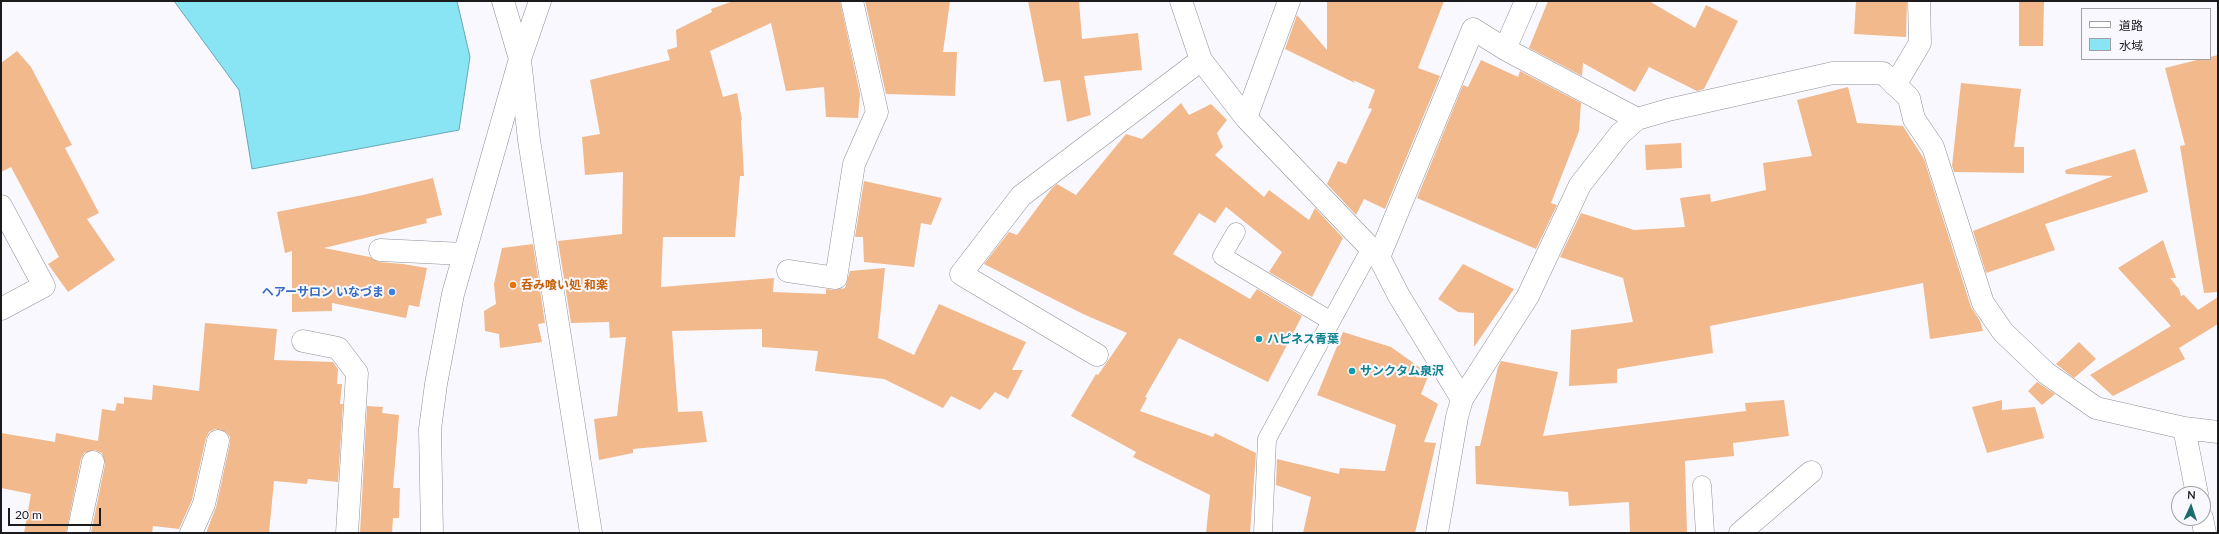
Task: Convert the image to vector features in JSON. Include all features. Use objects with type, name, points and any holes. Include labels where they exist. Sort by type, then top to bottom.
[{"type":"street","points":[[504,1],[520,59],[529,140],[591,533]]},
{"type":"street","points":[[432,533],[430,429],[436,384],[453,294],[520,59],[540,1]]},
{"type":"street","points":[[788,271],[836,278],[854,164],[877,112],[852,1]]},
{"type":"street","points":[[1181,1],[1201,60],[1246,118],[1375,252],[1399,296],[1462,399]]},
{"type":"street","points":[[1246,118],[1289,1]]},
{"type":"street","points":[[1505,49],[1526,1]]},
{"type":"street","points":[[1895,85],[1920,43],[1920,1]]},
{"type":"street","points":[[1375,252],[1473,30],[1505,49],[1637,119]]},
{"type":"street","points":[[1097,355],[961,274],[1021,196],[1201,60]]},
{"type":"street","points":[[1437,533],[1456,417],[1462,399],[1528,296],[1580,185],[1620,134],[1637,119],[1668,110],[1834,73],[1883,73],[1909,98],[1914,119],[1933,147],[1983,303],[2003,332],[2046,373],[2096,408],[2184,428],[2218,432]]},
{"type":"street","points":[[1,206],[44,286],[1,309]]},
{"type":"street","points":[[380,250],[464,254]]},
{"type":"street","points":[[303,341],[338,348],[357,373],[347,533]]},
{"type":"street","points":[[2184,428],[2195,486]]},
{"type":"street","points":[[191,533],[204,504],[218,441]]},
{"type":"street","points":[[78,533],[93,462]]},
{"type":"street","points":[[1740,533],[1810,472]]},
{"type":"lane","points":[[1236,232],[1222,256],[1331,321]]},
{"type":"lane","points":[[1263,533],[1267,439],[1331,321],[1375,252]]},
{"type":"lane","points":[[1702,485],[1705,533]]},
{"type":"water","points":[[174,1],[457,1],[470,57],[459,130],[252,169],[239,90]]},
{"type":"building","points":[[733,1],[840,1],[860,94],[858,118],[826,117],[824,87],[786,91],[771,23],[710,51],[723,97],[737,93],[742,120],[744,176],[740,176],[735,237],[663,237],[661,287],[774,278],[773,292],[826,294],[826,289],[835,290],[845,288],[850,271],[885,268],[878,338],[914,355],[939,304],[1026,342],[1012,370],[1023,370],[1008,399],[995,392],[980,410],[951,396],[943,408],[884,379],[815,371],[818,351],[762,347],[762,329],[672,331],[678,412],[702,411],[707,442],[633,449],[633,453],[599,460],[594,419],[617,416],[626,337],[610,338],[609,322],[571,323],[558,241],[622,234],[623,172],[585,175],[582,137],[600,134],[590,80],[670,60],[667,50],[677,47],[676,30],[712,12],[711,9]]},
{"type":"building","points":[[865,1],[950,1],[943,52],[957,52],[955,96],[886,94]]},
{"type":"building","points":[[1028,1],[1079,1],[1082,39],[1138,33],[1142,70],[1084,76],[1091,115],[1067,122],[1060,80],[1044,82]]},
{"type":"building","points":[[1327,1],[1444,1],[1418,68],[1440,76],[1385,209],[1364,199],[1356,215],[1327,184],[1338,161],[1346,164],[1372,109],[1368,108],[1375,90],[1353,80],[1355,83],[1285,49],[1297,15],[1327,50]]},
{"type":"building","points":[[1548,1],[1649,1],[1695,28],[1706,5],[1738,21],[1704,89],[1697,91],[1649,67],[1635,92],[1583,63],[1582,76],[1529,48]]},
{"type":"building","points":[[1856,1],[1907,1],[1906,37],[1854,34]]},
{"type":"building","points":[[2019,1],[2044,1],[2043,46],[2019,46]]},
{"type":"building","points":[[17,51],[31,67],[72,145],[65,148],[99,213],[87,219],[115,260],[68,292],[48,264],[59,257],[11,167],[1,172],[1,63]]},
{"type":"building","points":[[2218,55],[2218,292],[2204,293],[2180,146],[2185,145],[2165,68],[2197,60],[2211,60],[2211,57]]},
{"type":"building","points":[[1481,60],[1518,77],[1520,71],[1581,103],[1579,131],[1551,203],[1557,205],[1536,249],[1417,198],[1463,85],[1468,87]]},
{"type":"building","points":[[1961,83],[2021,89],[2014,147],[2024,147],[2024,173],[1954,172],[1952,166]]},
{"type":"building","points":[[1848,87],[1857,123],[1903,126],[1924,159],[1971,307],[1980,321],[1983,331],[1930,339],[1923,283],[1710,326],[1713,353],[1617,369],[1617,383],[1569,386],[1571,330],[1633,322],[1623,278],[1560,257],[1581,213],[1634,230],[1685,227],[1680,198],[1710,194],[1711,202],[1766,190],[1763,163],[1812,156],[1797,100]]},
{"type":"building","points":[[1181,103],[1189,115],[1211,104],[1227,120],[1217,133],[1223,147],[1215,155],[1264,197],[1269,190],[1309,220],[1315,208],[1343,238],[1312,297],[1269,272],[1282,252],[1226,207],[1215,223],[1199,213],[1173,254],[1250,299],[1257,289],[1302,316],[1268,382],[1179,338],[1145,397],[1147,398],[1140,411],[1213,437],[1215,433],[1256,453],[1250,533],[1206,533],[1210,495],[1133,457],[1136,452],[1071,416],[1096,374],[1098,375],[1127,333],[1083,314],[984,264],[1009,232],[1017,235],[1052,188],[1057,184],[1076,195],[1126,134],[1142,139]]},
{"type":"building","points":[[1681,143],[1682,168],[1646,170],[1645,145]]},
{"type":"building","points":[[2135,149],[2148,192],[2045,224],[2055,250],[1986,273],[1973,231],[2113,176],[2066,174],[2065,170]]},
{"type":"building","points":[[433,178],[442,215],[426,219],[427,223],[324,248],[370,257],[379,262],[427,268],[419,307],[409,305],[406,318],[332,303],[332,311],[292,312],[292,251],[285,253],[277,212],[363,195]]},
{"type":"building","points":[[864,181],[942,198],[931,225],[921,223],[914,267],[864,262],[863,237],[855,237]]},
{"type":"building","points":[[2163,240],[2176,278],[2170,278],[2179,289],[2181,296],[2184,295],[2198,310],[2218,297],[2218,324],[2179,348],[2185,359],[2113,396],[2090,375],[2171,326],[2118,268]]},
{"type":"building","points":[[533,244],[545,323],[538,324],[542,342],[500,348],[499,334],[485,331],[484,311],[496,304],[494,284],[502,248]]},
{"type":"building","points":[[1463,264],[1514,289],[1474,347],[1474,313],[1458,312],[1438,299]]},
{"type":"building","points":[[205,323],[277,329],[274,360],[333,362],[338,369],[337,384],[342,384],[340,404],[343,404],[338,482],[308,479],[307,484],[274,481],[269,533],[206,533],[216,507],[230,443],[230,437],[226,432],[215,429],[209,432],[206,438],[192,500],[179,529],[153,526],[152,533],[91,533],[105,464],[102,453],[95,450],[84,453],[81,459],[66,533],[24,533],[31,494],[1,488],[1,433],[55,442],[56,433],[98,441],[102,409],[115,411],[117,403],[124,404],[124,397],[152,400],[153,385],[199,391]]},
{"type":"building","points":[[1343,332],[1391,347],[1429,374],[1421,394],[1438,404],[1424,442],[1436,443],[1415,533],[1303,533],[1311,497],[1276,485],[1277,459],[1339,474],[1340,468],[1385,471],[1396,425],[1317,395]]},
{"type":"building","points":[[2079,342],[2096,359],[2074,378],[2056,364]]},
{"type":"building","points":[[1501,361],[1558,372],[1543,436],[1746,411],[1745,403],[1784,400],[1789,436],[1733,443],[1734,456],[1685,461],[1687,533],[1630,533],[1629,502],[1569,506],[1568,492],[1476,484],[1475,446],[1480,446],[1498,367]]},
{"type":"building","points":[[2037,382],[2055,394],[2042,405],[2028,391]]},
{"type":"building","points":[[2002,400],[2002,410],[2035,407],[2044,438],[1987,453],[1972,407]]},
{"type":"building","points":[[367,406],[383,407],[382,413],[399,415],[393,488],[400,488],[399,518],[393,518],[392,533],[360,533]]},
{"type":"place","name":"呑み喰い処 和楽","points":[[513,285]]},
{"type":"place","name":"ヘアーサロン いなづま","points":[[392,292]]},
{"type":"place","name":"ハピネス青葉","points":[[1259,339]]},
{"type":"place","name":"サンクタム泉沢","points":[[1352,371]]}]
